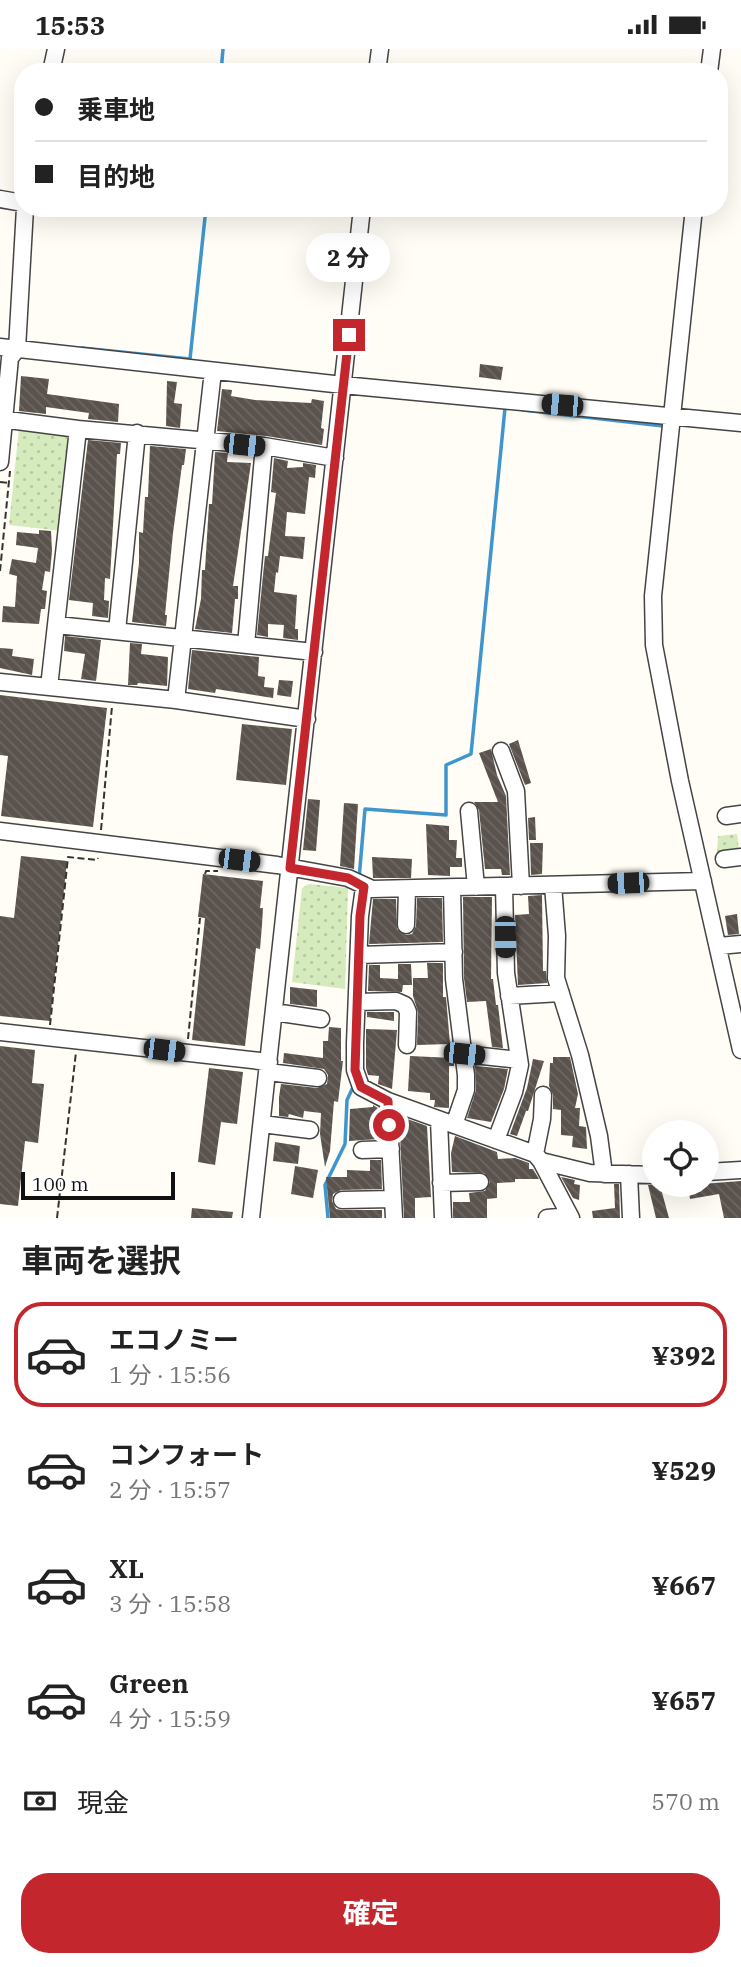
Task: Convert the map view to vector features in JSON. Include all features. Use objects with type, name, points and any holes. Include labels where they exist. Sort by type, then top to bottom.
[{"type":"street","points":[[5,467],[2,419],[10,358],[17,344],[24,217]]},
{"type":"street","points":[[251,1218],[361,217]]},
{"type":"street","points":[[693,217],[653,596],[654,646],[741,1050]]},
{"type":"street","points":[[0,347],[17,344],[343,386],[741,423]]},
{"type":"street","points":[[176,700],[213,371]]},
{"type":"street","points":[[2,419],[78,429],[264,446],[335,458]]},
{"type":"street","points":[[48,687],[78,429]]},
{"type":"street","points":[[117,631],[137,433]]},
{"type":"street","points":[[246,645],[264,446]]},
{"type":"street","points":[[57,625],[314,652]]},
{"type":"street","points":[[0,682],[176,700],[307,719]]},
{"type":"street","points":[[500,751],[516,791],[521,886]]},
{"type":"street","points":[[469,811],[476,887]]},
{"type":"street","points":[[0,831],[290,868],[360,883],[372,890],[703,881]]},
{"type":"street","points":[[724,859],[741,857]]},
{"type":"street","points":[[360,883],[355,1070],[361,1087],[388,1101],[538,1157],[590,1173],[642,1175]]},
{"type":"street","points":[[552,885],[557,936],[556,978],[580,1055],[599,1136],[604,1174]]},
{"type":"street","points":[[496,1140],[519,1077],[519,1060],[506,973],[504,886]]},
{"type":"street","points":[[443,1218],[441,1183],[446,1122],[466,1090],[454,979],[452,888]]},
{"type":"street","points":[[406,925],[407,889]]},
{"type":"street","points":[[719,946],[741,943]]},
{"type":"street","points":[[359,955],[454,952]]},
{"type":"street","points":[[509,996],[561,993]]},
{"type":"street","points":[[357,1002],[397,1001],[405,1005],[408,1012],[407,1045]]},
{"type":"street","points":[[274,1012],[321,1019]]},
{"type":"street","points":[[0,1032],[268,1067],[318,1078]]},
{"type":"street","points":[[464,1054],[519,1060]]},
{"type":"street","points":[[543,1095],[538,1157],[571,1217],[547,1218]]},
{"type":"street","points":[[388,1101],[394,1218]]},
{"type":"street","points":[[262,1124],[310,1130]]},
{"type":"street","points":[[362,1151],[390,1149]]},
{"type":"street","points":[[719,1171],[741,1170]]},
{"type":"street","points":[[629,1174],[631,1218]]},
{"type":"street","points":[[441,1183],[480,1182]]},
{"type":"street","points":[[342,1200],[393,1199]]},
{"type":"path","points":[[0,571],[9,483],[5,467]]},
{"type":"path","points":[[0,482],[9,483]]},
{"type":"path","points":[[100,834],[113,703]]},
{"type":"path","points":[[50,1028],[68,857],[97,860],[98,851]]},
{"type":"path","points":[[187,1043],[200,918]]},
{"type":"path","points":[[57,1218],[76,1048]]},
{"type":"green space","points":[[19,428],[69,434],[73,441],[63,531],[9,525]]},
{"type":"green space","points":[[737,834],[739,850],[717,853],[718,836]]},
{"type":"green space","points":[[309,884],[348,888],[345,989],[292,982],[302,888]]},
{"type":"building","points":[[480,364],[503,367],[501,380],[479,377]]},
{"type":"building","points":[[21,376],[49,379],[47,394],[119,404],[118,422],[88,419],[89,413],[46,407],[46,414],[19,411]]},
{"type":"building","points":[[167,381],[177,382],[174,403],[182,404],[180,428],[166,426]]},
{"type":"building","points":[[222,389],[232,390],[231,396],[255,400],[311,403],[312,399],[324,401],[322,445],[217,431]]},
{"type":"building","points":[[88,440],[121,443],[120,454],[117,454],[110,579],[105,578],[104,600],[109,601],[108,618],[92,616],[93,603],[69,600]]},
{"type":"building","points":[[150,446],[186,449],[173,533],[166,626],[132,622],[139,563],[139,532],[143,533],[145,497],[148,497]]},
{"type":"building","points":[[215,452],[228,453],[227,462],[251,463],[233,586],[238,586],[238,599],[235,599],[232,633],[195,629],[201,599],[202,570],[205,570]]},
{"type":"building","points":[[274,458],[288,461],[287,468],[303,467],[303,463],[316,465],[315,478],[309,477],[305,514],[287,512],[285,536],[305,537],[303,559],[280,556],[278,573],[276,572],[274,592],[297,595],[295,629],[298,629],[298,640],[283,638],[284,625],[268,624],[268,637],[257,635],[265,556],[268,556],[276,493],[271,492]]},
{"type":"building","points":[[39,530],[51,531],[52,551],[50,572],[45,571],[42,590],[47,591],[45,609],[41,609],[39,624],[2,622],[3,606],[15,607],[17,576],[9,574],[12,559],[36,563],[38,548],[16,545],[17,532],[39,534]]},
{"type":"building","points":[[65,636],[101,640],[96,681],[81,679],[85,654],[64,651]]},
{"type":"building","points":[[130,643],[142,644],[141,654],[168,657],[167,686],[138,683],[128,685]]},
{"type":"building","points":[[0,648],[13,649],[12,656],[34,659],[32,675],[0,668]]},
{"type":"building","points":[[192,650],[259,657],[258,676],[265,677],[264,687],[274,688],[273,698],[216,689],[215,693],[188,689]]},
{"type":"building","points":[[279,680],[293,681],[291,697],[277,695]]},
{"type":"building","points":[[0,695],[107,708],[93,827],[1,816],[8,756],[0,755]]},
{"type":"building","points":[[242,724],[292,729],[286,785],[236,780]]},
{"type":"building","points":[[518,740],[531,783],[525,785],[509,744]]},
{"type":"building","points":[[491,749],[497,775],[506,796],[510,875],[502,875],[501,869],[485,869],[479,810],[474,802],[498,802],[479,753]]},
{"type":"building","points":[[308,799],[320,800],[316,851],[303,850]]},
{"type":"building","points":[[344,803],[358,804],[354,869],[340,866]]},
{"type":"building","points":[[535,817],[536,840],[529,840],[528,818]]},
{"type":"building","points":[[426,824],[449,826],[449,840],[457,840],[456,858],[462,858],[462,867],[450,867],[450,876],[428,875]]},
{"type":"building","points":[[530,843],[543,843],[542,874],[531,875]]},
{"type":"building","points":[[21,856],[67,861],[50,1021],[0,1016],[0,916],[14,918]]},
{"type":"building","points":[[372,857],[412,859],[411,878],[373,878]]},
{"type":"building","points":[[203,874],[263,881],[260,949],[256,948],[245,1046],[192,1040],[205,918],[198,917]]},
{"type":"building","points":[[542,895],[543,971],[546,971],[547,983],[518,985],[515,915],[529,914],[528,896]]},
{"type":"building","points":[[463,897],[492,897],[491,979],[498,1005],[503,1048],[492,1047],[486,1001],[467,1002]]},
{"type":"building","points":[[417,898],[442,898],[443,942],[369,944],[373,899],[396,899],[397,929],[406,935],[412,934],[416,926]]},
{"type":"building","points":[[737,914],[739,934],[728,935],[725,916]]},
{"type":"building","points":[[427,963],[443,963],[443,997],[446,997],[450,1044],[417,1045],[418,1012],[413,996],[413,978],[428,978]]},
{"type":"building","points":[[398,964],[411,964],[412,985],[403,985],[402,992],[368,991],[369,965],[380,965],[380,978],[398,979]]},
{"type":"building","points":[[290,987],[317,990],[317,1007],[290,1004]]},
{"type":"building","points":[[367,1012],[394,1012],[394,1021],[367,1017]]},
{"type":"building","points":[[329,1027],[341,1028],[343,1061],[338,1102],[334,1101],[330,1151],[325,1167],[320,1134],[321,1113],[304,1111],[303,1118],[289,1114],[288,1117],[279,1116],[279,1097],[281,1084],[317,1088],[327,1084],[328,1075],[324,1069],[283,1063],[284,1053],[323,1058],[323,1041],[328,1041]]},
{"type":"building","points":[[366,1029],[397,1030],[392,1089],[378,1084],[379,1076],[368,1075]]},
{"type":"building","points":[[0,1046],[35,1050],[32,1083],[44,1084],[38,1143],[25,1141],[18,1206],[0,1204]]},
{"type":"building","points":[[410,1056],[453,1058],[454,1066],[449,1066],[449,1108],[434,1107],[435,1100],[430,1100],[430,1093],[408,1091]]},
{"type":"building","points":[[553,1057],[570,1057],[578,1094],[575,1108],[580,1108],[579,1126],[586,1127],[587,1149],[572,1147],[573,1136],[561,1135],[561,1110],[553,1109],[553,1095],[549,1086],[550,1063],[553,1063]]},
{"type":"building","points":[[533,1059],[544,1061],[517,1136],[510,1134],[527,1088]]},
{"type":"building","points":[[475,1066],[508,1069],[504,1089],[491,1122],[467,1118],[476,1090]]},
{"type":"building","points":[[209,1068],[243,1072],[237,1124],[221,1122],[215,1165],[198,1162]]},
{"type":"building","points":[[373,1105],[378,1108],[379,1139],[349,1141],[350,1109]]},
{"type":"building","points":[[399,1116],[427,1126],[431,1197],[415,1198],[415,1218],[404,1218]]},
{"type":"building","points":[[455,1136],[497,1152],[498,1159],[515,1158],[529,1163],[529,1169],[533,1169],[539,1179],[515,1179],[515,1182],[497,1183],[497,1198],[487,1199],[487,1218],[453,1218],[453,1202],[470,1202],[469,1193],[485,1191],[490,1182],[484,1173],[452,1172],[451,1153]]},
{"type":"building","points":[[275,1142],[300,1146],[298,1164],[273,1161]]},
{"type":"building","points":[[370,1160],[381,1160],[382,1189],[341,1190],[333,1194],[332,1201],[336,1209],[382,1210],[382,1218],[330,1218],[326,1177],[347,1177],[347,1170],[370,1171]]},
{"type":"building","points":[[295,1166],[318,1170],[313,1198],[291,1194]]},
{"type":"building","points":[[561,1177],[575,1180],[574,1184],[580,1185],[579,1200],[573,1198]]},
{"type":"building","points":[[741,1181],[741,1218],[724,1218],[719,1183]]},
{"type":"building","points":[[614,1184],[619,1184],[620,1218],[593,1218],[592,1211],[615,1208]]},
{"type":"building","points":[[651,1197],[663,1197],[669,1218],[656,1218]]},
{"type":"building","points":[[192,1208],[233,1212],[232,1218],[191,1218]]},
{"type":"waterway","points":[[222,63],[223,49]]},
{"type":"waterway","points":[[82,348],[190,359],[205,217]]},
{"type":"waterway","points":[[359,879],[365,809],[446,815],[446,765],[471,754],[505,408]]},
{"type":"waterway","points":[[523,410],[663,426]]},
{"type":"waterway","points":[[328,1218],[325,1185],[345,1144],[347,1100],[354,1085]]},
{"type":"route","points":[[349,335],[290,868],[348,878],[364,887],[360,916],[355,1070],[361,1087],[388,1101],[389,1125]]}]
